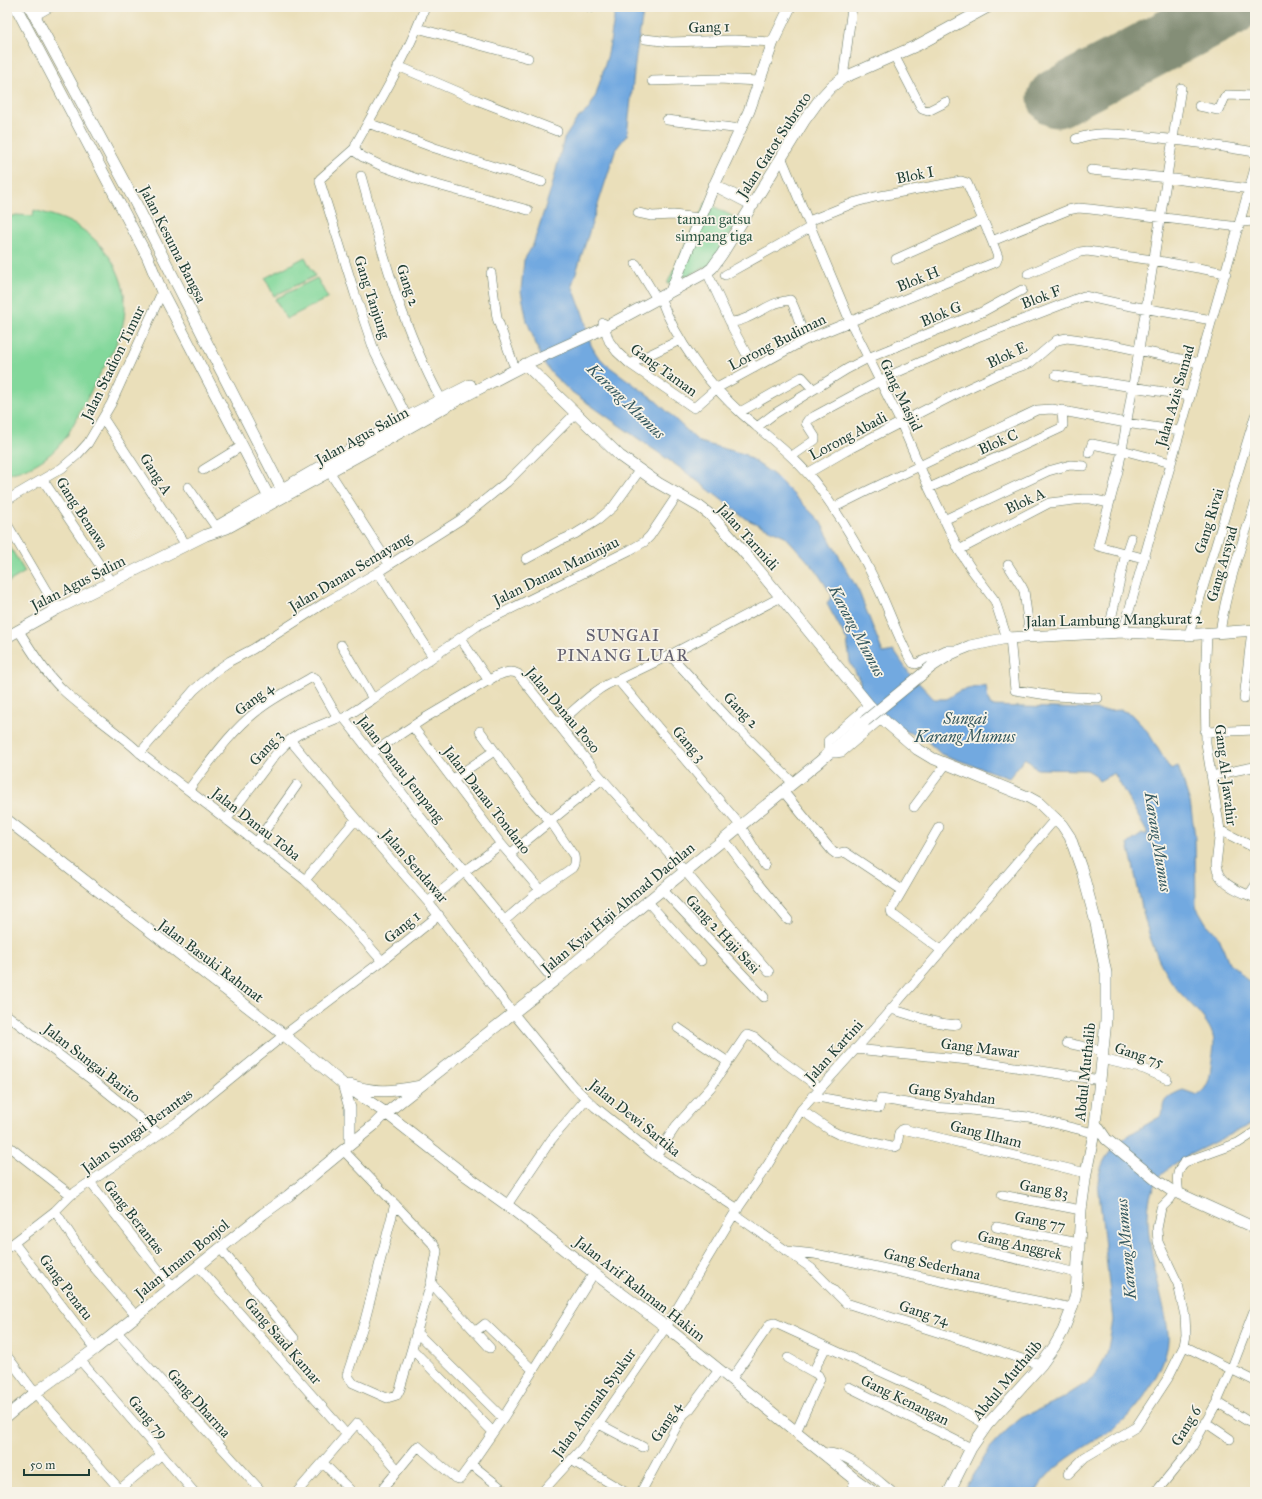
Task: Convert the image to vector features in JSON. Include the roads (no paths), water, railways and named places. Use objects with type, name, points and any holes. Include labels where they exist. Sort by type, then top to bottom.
[{"type":"street","name":"Jalan Kesuma Bangsa","points":[[16,7],[151,264],[162,292],[270,499]]},
{"type":"street","points":[[32,12],[50,7]]},
{"type":"street","points":[[425,7],[417,28],[356,145],[357,153],[362,157],[405,175],[528,210]]},
{"type":"street","points":[[671,291],[714,185],[749,111],[773,42],[790,7]]},
{"type":"street","points":[[843,78],[852,7]]},
{"type":"street","name":"Jalan Gatot Subroto","points":[[528,360],[616,320],[707,272],[720,258],[804,121],[831,87],[843,78],[918,45],[988,7]]},
{"type":"street","name":"Jalan Kesuma Bangsa","points":[[32,12],[134,200],[284,492]]},
{"type":"street","points":[[417,28],[528,58]]},
{"type":"street","name":"Gang 1","points":[[645,39],[671,42],[734,40],[773,42]]},
{"type":"street","points":[[894,55],[922,110],[928,111],[946,102]]},
{"type":"street","points":[[398,66],[477,100],[557,131]]},
{"type":"street","points":[[652,81],[718,79],[759,81]]},
{"type":"street","points":[[1143,558],[1098,546],[1122,450],[1166,178],[1174,139],[1181,88]]},
{"type":"street","points":[[1199,106],[1218,110],[1227,95],[1255,96]]},
{"type":"street","points":[[667,120],[741,129]]},
{"type":"street","points":[[368,123],[435,148],[542,182]]},
{"type":"street","points":[[1076,139],[1087,135],[1106,134],[1174,139],[1255,152]]},
{"type":"street","name":"Gang Tanjung","points":[[356,145],[320,179],[320,182],[364,323],[381,367],[409,422]]},
{"type":"street","name":"Gang Masjid","points":[[782,159],[850,321],[901,423],[929,488],[959,550],[995,601],[1008,638]]},
{"type":"street","name":"Jalan Azis Samad","points":[[1123,632],[1255,168]]},
{"type":"street","points":[[1091,170],[1250,189]]},
{"type":"street","name":"Gang 2","points":[[361,176],[382,252],[399,304],[430,378],[441,399]]},
{"type":"street","name":"Blok I","points":[[725,275],[810,224],[856,202],[957,180],[967,183],[998,257],[996,262]]},
{"type":"street","points":[[714,185],[753,205]]},
{"type":"street","points":[[120,206],[134,200]]},
{"type":"street","points":[[992,241],[1068,210],[1090,209],[1240,225],[1255,221]]},
{"type":"street","points":[[638,213],[652,216],[673,214],[700,218]]},
{"type":"street","points":[[896,258],[983,220]]},
{"type":"street","points":[[1028,274],[1080,252],[1087,251],[1153,260],[1226,273]]},
{"type":"street","points":[[151,264],[163,257]]},
{"type":"street","name":"Blok H","points":[[850,321],[996,262]]},
{"type":"street","points":[[636,264],[680,340],[717,388],[740,412],[792,456],[808,473],[833,508],[857,545],[913,663],[916,664],[946,650],[960,650]]},
{"type":"street","points":[[707,272],[732,327],[754,368]]},
{"type":"street","points":[[491,273],[497,318],[513,363]]},
{"type":"street","name":"Blok G","points":[[757,427],[774,414],[813,389],[868,358],[982,312],[1022,290]]},
{"type":"street","name":"Jalan Stadion Timur","points":[[7,500],[43,480],[69,462],[81,451],[95,432],[112,404],[162,292]]},
{"type":"street","name":"Blok F","points":[[792,456],[815,440],[806,424],[808,420],[889,376],[980,336],[1084,296],[1120,304],[1212,320]]},
{"type":"street","points":[[731,323],[775,304],[790,300],[793,302],[795,307],[805,340]]},
{"type":"street","name":"Lorong Budiman","points":[[717,388],[805,340],[850,321]]},
{"type":"street","name":"Gang Taman","points":[[599,327],[617,352],[630,364],[694,408],[717,388]]},
{"type":"street","name":"Blok E","points":[[901,423],[960,392],[999,374],[1030,363],[1057,340],[1067,338],[1109,344],[1199,363]]},
{"type":"street","points":[[630,364],[680,340]]},
{"type":"street","name":"Jalan Agus Salim","points":[[284,492],[409,422],[528,360]]},
{"type":"street","name":"Jalan Agus Salim","points":[[206,535],[216,527],[329,471],[409,422],[441,399],[486,381],[513,363],[528,360]]},
{"type":"street","name":"Jalan Tarmidi","points":[[528,360],[576,414],[611,448],[639,471],[700,507],[713,517],[748,557],[869,705],[885,721]]},
{"type":"street","points":[[1056,375],[1190,396]]},
{"type":"street","points":[[740,412],[802,377],[813,389]]},
{"type":"street","points":[[833,508],[1037,410],[1062,410],[1126,423],[1180,431]]},
{"type":"street","name":"Blok C","points":[[929,488],[1060,428],[1063,425],[1062,410]]},
{"type":"street","name":"Jalan Danau Semayang","points":[[140,753],[189,695],[217,670],[448,528],[477,507],[507,482],[576,414]]},
{"type":"street","name":"Gang Rivai","points":[[1189,634],[1255,416]]},
{"type":"street","name":"Gang A","points":[[103,418],[186,545]]},
{"type":"street","name":"Lorong Abadi","points":[[808,473],[850,448],[901,423]]},
{"type":"street","points":[[1089,453],[1092,444],[1171,463]]},
{"type":"street","points":[[204,470],[242,446]]},
{"type":"street","points":[[944,520],[1048,471],[1070,465],[1084,466]]},
{"type":"street","points":[[329,471],[389,564]]},
{"type":"street","points":[[526,559],[575,534],[598,520],[613,507],[639,471]]},
{"type":"street","name":"Gang Benawa","points":[[43,480],[111,582]]},
{"type":"street","points":[[188,487],[216,527]]},
{"type":"street","name":"Jalan Danau Maninjau","points":[[433,657],[480,624],[644,542],[650,536],[678,494]]},
{"type":"street","name":"Jalan Agus Salim","points":[[7,637],[57,609],[111,582],[206,535],[223,530],[270,499]]},
{"type":"street","name":"Blok A","points":[[959,550],[1049,503],[1083,499],[1109,502]]},
{"type":"street","name":"Gang Arsyad","points":[[1220,633],[1227,590],[1255,504]]},
{"type":"street","points":[[7,524],[57,609]]},
{"type":"street","points":[[1109,632],[1126,553],[1131,538]]},
{"type":"street","points":[[1008,565],[1024,591],[1030,636]]},
{"type":"street","points":[[378,572],[433,657]]},
{"type":"street","points":[[558,724],[609,682],[618,680],[670,655],[781,597]]},
{"type":"street","points":[[1244,699],[1254,630]]},
{"type":"street","name":"Jalan Lambung Mangkurat 2","points":[[865,721],[931,667],[951,654],[970,646],[1008,638],[1030,636],[1109,632],[1207,634],[1254,630]]},
{"type":"street","name":"Jalan Danau Toba","points":[[18,631],[49,676],[64,691],[122,736],[140,753],[189,789],[226,820],[305,880],[350,924],[382,961]]},
{"type":"street","name":"Gang Al-Jawahir","points":[[1207,634],[1205,732],[1210,776],[1220,830],[1216,871],[1221,880],[1252,897]]},
{"type":"street","points":[[460,638],[489,681]]},
{"type":"street","points":[[1008,638],[1015,690],[1054,696],[1098,698]]},
{"type":"street","points":[[341,644],[373,699]]},
{"type":"street","name":"Gang 2","points":[[670,655],[728,718],[792,783]]},
{"type":"street","name":"Jalan Danau Jempang","points":[[433,657],[373,699],[341,718],[372,753],[464,872],[554,981]]},
{"type":"street","name":"Jalan Danau Poso","points":[[372,753],[489,681],[506,672],[518,674],[602,779],[685,870]]},
{"type":"street","name":"Gang 4","points":[[189,789],[222,747],[247,720],[277,697],[312,677],[315,678],[341,718]]},
{"type":"street","name":"Gang 3","points":[[618,680],[740,825]]},
{"type":"street","points":[[869,705],[828,741],[829,753],[842,752],[885,721]]},
{"type":"street","name":"Gang 3","points":[[226,820],[276,754],[290,740],[299,734],[341,718]]},
{"type":"street","name":"Jalan Kyai Haji Ahmad Dachlan","points":[[386,1113],[514,1014],[647,901],[783,791],[865,721]]},
{"type":"street","name":"Abdul Muthalib","points":[[885,721],[917,749],[946,764],[1028,796],[1039,803],[1062,824],[1070,837],[1082,871],[1095,919],[1106,973],[1106,1020],[1103,1055],[1095,1128],[1086,1173],[1081,1210],[1076,1293],[1072,1308],[1063,1331],[1054,1347],[1041,1365],[987,1425],[971,1448],[949,1492]]},
{"type":"street","name":"Jalan Danau Tondano","points":[[413,727],[501,844],[540,890]]},
{"type":"street","points":[[1205,732],[1255,730]]},
{"type":"street","points":[[480,731],[529,798],[550,822],[574,856],[574,864],[572,868],[540,890],[504,921]]},
{"type":"street","name":"Jalan Sendawar","points":[[290,740],[439,915],[514,1014]]},
{"type":"street","points":[[452,779],[494,751]]},
{"type":"street","points":[[914,808],[946,764]]},
{"type":"street","points":[[1210,776],[1232,772],[1238,769],[1255,767]]},
{"type":"street","points":[[510,854],[602,779]]},
{"type":"street","points":[[256,843],[297,785]]},
{"type":"street","points":[[783,791],[817,831],[817,835],[835,854],[845,852],[902,890]]},
{"type":"street","name":"Jalan Kartini","points":[[666,1327],[736,1212],[767,1166],[800,1110],[891,1009],[1056,818]]},
{"type":"street","points":[[305,880],[356,819]]},
{"type":"street","name":"Jalan Basuki Rahmat","points":[[7,820],[284,1035],[341,1083],[386,1113]]},
{"type":"street","points":[[740,825],[765,866]]},
{"type":"street","points":[[939,827],[891,908],[892,914],[941,950]]},
{"type":"street","points":[[1220,830],[1255,848]]},
{"type":"street","points":[[724,839],[750,874],[788,920]]},
{"type":"street","points":[[428,902],[501,844]]},
{"type":"street","points":[[685,870],[769,972]]},
{"type":"street","points":[[1252,897],[1255,886]]},
{"type":"street","name":"Gang 2 Haji Sasi","points":[[662,889],[764,997]]},
{"type":"street","points":[[647,901],[701,961]]},
{"type":"street","name":"Gang 1","points":[[382,961],[439,915]]},
{"type":"street","points":[[284,1035],[382,961]]},
{"type":"street","points":[[891,1009],[923,1018],[950,1024],[958,1024]]},
{"type":"street","name":"Jalan Dewi Sartika","points":[[514,1014],[573,1086],[586,1099],[656,1156],[736,1212]]},
{"type":"street","name":"Jalan Sungai Barito","points":[[7,1015],[96,1083],[159,1134]]},
{"type":"street","points":[[678,1028],[728,1062]]},
{"type":"street","name":"Jalan Sungai Berantas","points":[[10,1245],[55,1210],[71,1195],[176,1122],[284,1035]]},
{"type":"street","points":[[656,1156],[676,1126],[711,1087],[745,1037],[749,1035],[755,1038],[800,1075],[820,1088]]},
{"type":"street","name":"Gang 75","points":[[1067,1043],[1144,1068],[1166,1079]]},
{"type":"street","name":"Gang Mawar","points":[[855,1049],[969,1060],[1100,1080]]},
{"type":"street","points":[[341,1083],[380,1092],[422,1085]]},
{"type":"street","points":[[341,1083],[350,1108],[347,1147],[395,1204],[434,1245],[437,1251],[431,1283],[400,1389],[397,1395],[387,1398],[353,1383],[347,1375],[365,1320],[395,1204]]},
{"type":"street","name":"Gang Syahdan","points":[[812,1096],[879,1108],[881,1099],[932,1107],[994,1112],[1050,1122],[1058,1126],[1095,1128]]},
{"type":"street","points":[[507,1205],[551,1140],[586,1099]]},
{"type":"street","name":"Gang Ilham","points":[[800,1110],[838,1134],[892,1147],[897,1146],[899,1132],[903,1129],[1086,1173]]},
{"type":"street","name":"Jalan Imam Bonjol","points":[[7,1416],[35,1393],[95,1349],[220,1248],[288,1196],[374,1125],[386,1113]]},
{"type":"street","name":"Jalan Arif Rahman Hakim","points":[[386,1113],[465,1175],[507,1205],[666,1327],[864,1487]]},
{"type":"street","points":[[1095,1128],[1106,1139],[1156,1180],[1174,1191],[1254,1226]]},
{"type":"street","points":[[1068,1474],[1085,1457],[1136,1427],[1168,1378],[1184,1346],[1186,1336],[1185,1316],[1178,1284],[1158,1242],[1157,1235],[1161,1208],[1170,1199],[1174,1191],[1180,1167],[1185,1162],[1238,1143],[1255,1132]]},
{"type":"street","points":[[7,1145],[71,1195]]},
{"type":"street","name":"Gang Berantas","points":[[90,1182],[172,1287]]},
{"type":"street","name":"Gang 83","points":[[1002,1195],[1081,1210]]},
{"type":"street","points":[[55,1210],[86,1258],[136,1316]]},
{"type":"street","name":"Gang Sederhana","points":[[736,1212],[785,1250],[864,1263],[987,1291],[1072,1308]]},
{"type":"street","name":"Gang 77","points":[[996,1227],[1079,1243]]},
{"type":"street","name":"Gang Penatu","points":[[10,1245],[95,1349]]},
{"type":"street","name":"Gang Anggrek","points":[[956,1245],[1077,1274]]},
{"type":"street","points":[[220,1248],[294,1338]]},
{"type":"street","name":"Gang 74","points":[[785,1250],[811,1268],[846,1303],[1041,1365]]},
{"type":"street","name":"Gang Saad Kamar","points":[[198,1266],[347,1435]]},
{"type":"street","points":[[380,1492],[418,1446],[458,1479],[460,1479],[494,1432],[594,1273]]},
{"type":"street","points":[[431,1283],[490,1348]]},
{"type":"street","points":[[1231,1370],[1255,1308]]},
{"type":"street","points":[[731,1380],[772,1323],[947,1402],[987,1425]]},
{"type":"street","points":[[476,1332],[485,1324],[533,1370]]},
{"type":"street","name":"Jalan Aminah Syukur","points":[[542,1492],[582,1448],[666,1327]]},
{"type":"street","name":"Gang Dharma","points":[[116,1332],[262,1492]]},
{"type":"street","points":[[416,1332],[503,1418]]},
{"type":"street","points":[[1184,1346],[1255,1381]]},
{"type":"street","points":[[813,1372],[826,1347]]},
{"type":"street","points":[[412,1349],[494,1432]]},
{"type":"street","points":[[7,1356],[35,1393],[121,1491],[161,1455]]},
{"type":"street","points":[[788,1358],[818,1375],[820,1379],[796,1432]]},
{"type":"street","name":"Gang 79","points":[[80,1360],[194,1492]]},
{"type":"street","name":"Gang 4","points":[[641,1492],[680,1420],[719,1370]]},
{"type":"street","name":"Gang 6","points":[[1156,1492],[1190,1449],[1217,1402],[1231,1370]]},
{"type":"street","name":"Gang Kenangan","points":[[849,1387],[971,1448]]},
{"type":"street","points":[[1217,1402],[1249,1422]]},
{"type":"street","points":[[1205,1422],[1230,1439]]},
{"type":"street","points":[[297,1492],[357,1423],[398,1470]]},
{"type":"street","points":[[599,1424],[643,1447]]},
{"type":"street","points":[[822,1453],[828,1452],[838,1454],[848,1459],[892,1492]]},
{"type":"street","points":[[571,1460],[625,1492]]},
{"type":"street","points":[[323,1463],[352,1492]]},
{"type":"street","points":[[471,1464],[506,1492]]},
{"type":"street","points":[[850,1492],[864,1487]]},
{"type":"water","name":"Sungai Karang Mumus","points":[[614,7],[644,7],[636,55],[627,135],[616,149],[572,285],[584,317],[591,345],[597,355],[607,365],[655,400],[699,442],[744,454],[774,475],[820,521],[859,592],[883,653],[894,651],[909,673],[934,699],[946,699],[959,691],[986,685],[988,700],[991,706],[1087,709],[1104,711],[1121,710],[1131,714],[1148,732],[1170,769],[1178,766],[1190,802],[1195,836],[1196,906],[1206,923],[1219,937],[1229,963],[1247,980],[1255,985],[1255,1119],[1249,1125],[1177,1162],[1163,1173],[1153,1188],[1149,1207],[1148,1228],[1168,1334],[1166,1353],[1161,1365],[1146,1394],[1129,1415],[1108,1432],[1052,1471],[1035,1492],[966,1492],[966,1488],[990,1448],[1021,1418],[1063,1398],[1094,1378],[1107,1354],[1113,1321],[1098,1182],[1101,1168],[1108,1155],[1121,1141],[1161,1116],[1164,1103],[1169,1097],[1183,1090],[1197,1095],[1204,1090],[1210,1075],[1214,1045],[1213,1035],[1205,1020],[1181,994],[1166,974],[1154,948],[1142,910],[1128,844],[1142,834],[1148,834],[1114,773],[1099,781],[1094,774],[1087,770],[1037,769],[1025,758],[1009,778],[941,754],[925,739],[891,724],[859,690],[860,681],[850,662],[847,640],[827,604],[832,595],[815,569],[785,536],[748,520],[683,470],[569,390],[553,375],[543,362],[527,321],[521,291],[524,260],[533,245],[552,186],[564,139],[577,119],[589,109],[596,95],[608,54],[614,19]]},
{"type":"district","name":"SUNGAI PINANG LUAR","points":[[623,645]]},
{"type":"park label","name":"taman gatsu simpang tiga","points":[[714,228]]},
{"type":"water label","name":"Karang Mumus","points":[[626,401]]},
{"type":"water label","name":"Karang Mumus","points":[[857,631]]},
{"type":"water label","name":"Karang Mumus","points":[[1158,842]]},
{"type":"water label","name":"Karang Mumus","points":[[1126,1249]]}]
